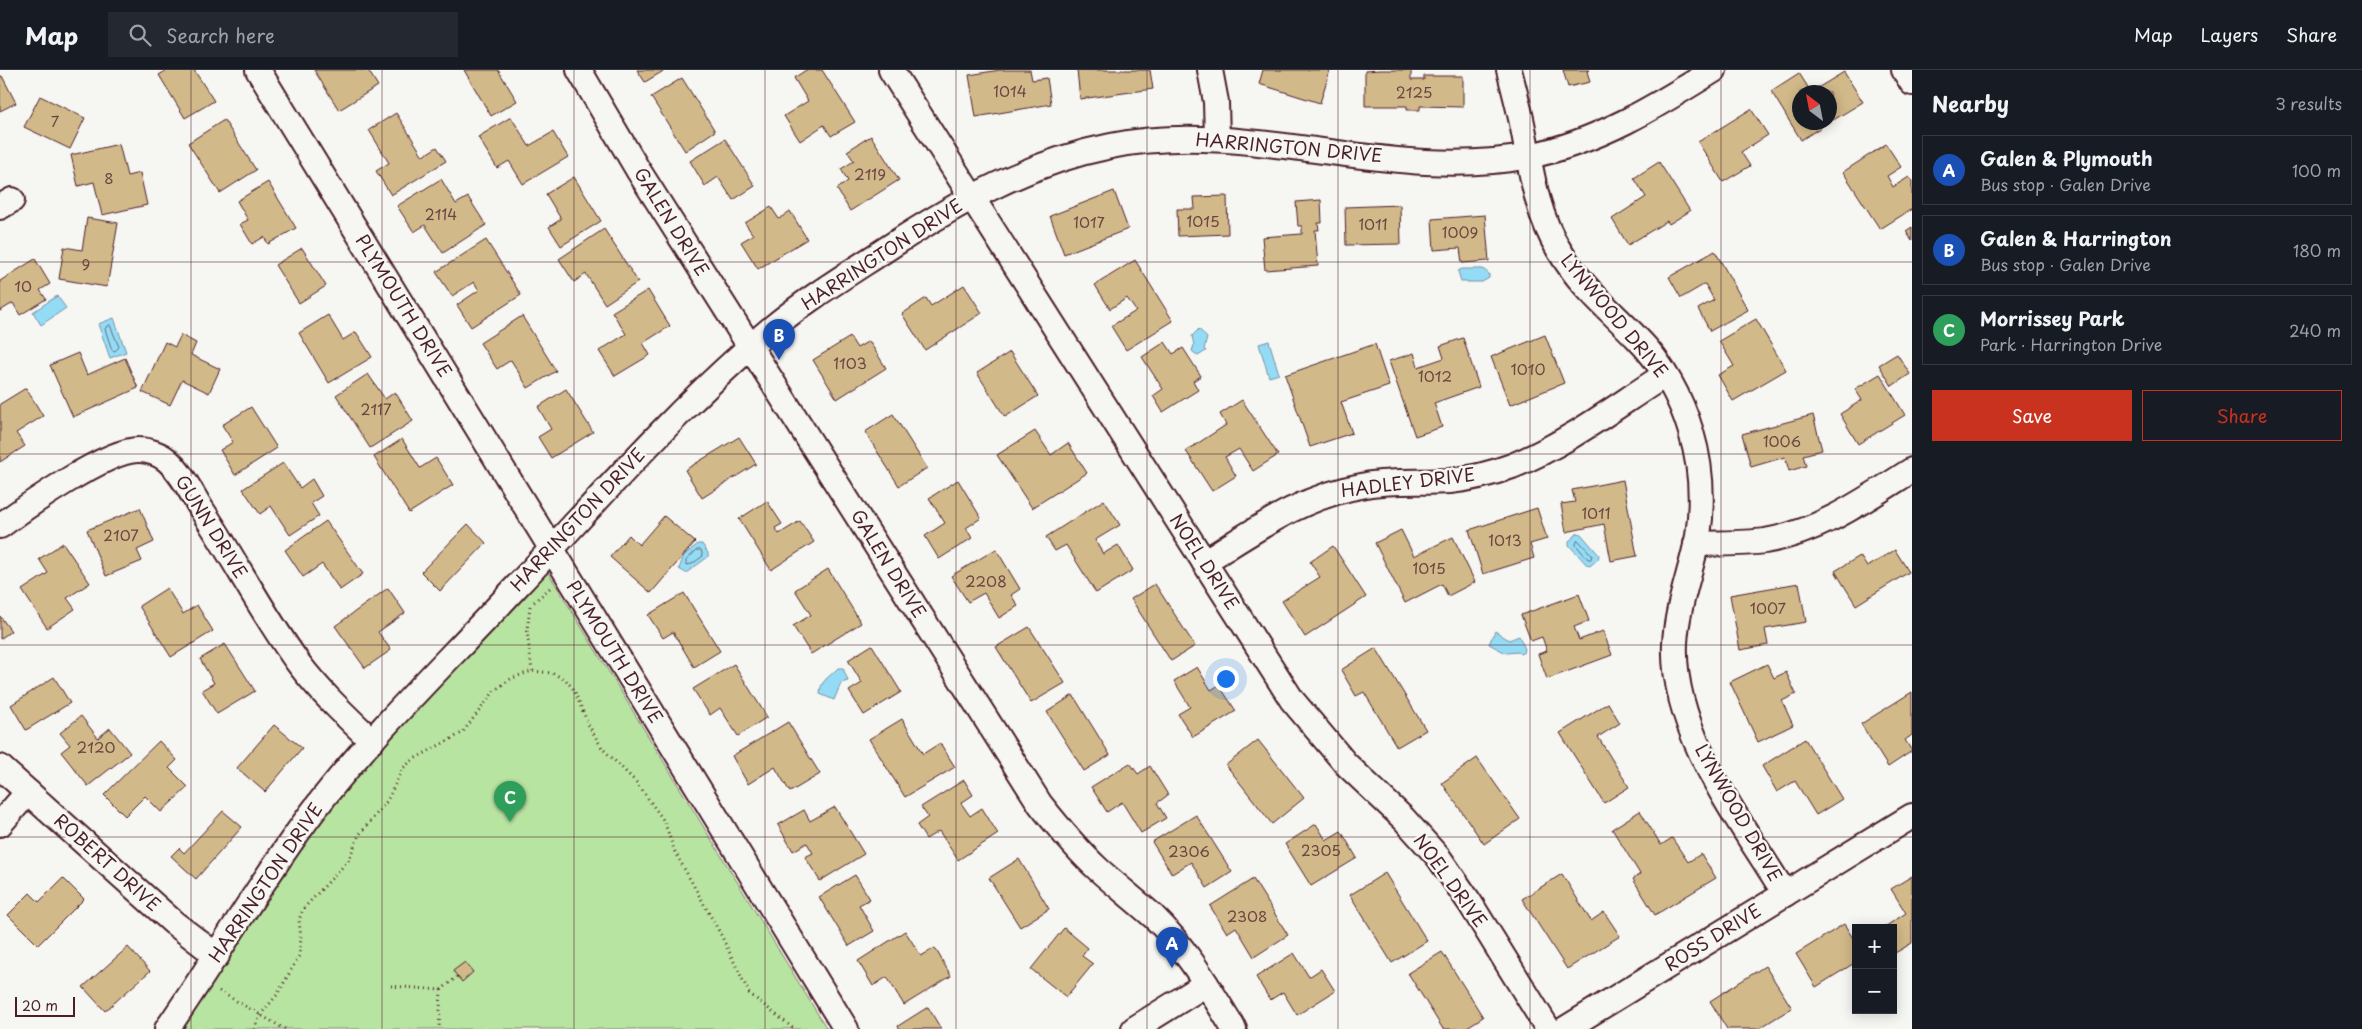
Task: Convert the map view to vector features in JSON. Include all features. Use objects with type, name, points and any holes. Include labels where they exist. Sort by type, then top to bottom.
[{"type":"street","name":"PLYMOUTH DRIVE","points":[[258,70],[846,1029]]},
{"type":"street","name":"GALEN DRIVE","points":[[578,70],[638,170],[1040,804],[1065,836],[1098,869],[1154,918],[1178,944],[1234,1029]]},
{"type":"street","name":"NOEL DRIVE","points":[[892,70],[1292,700],[1319,735],[1404,820],[1438,858],[1470,902],[1548,1029]]},
{"type":"street","points":[[1210,70],[1216,102],[1217,139]]},
{"type":"street","name":"LYNWOOD DRIVE","points":[[1509,70],[1545,220],[1557,247],[1592,296],[1639,340],[1665,375],[1678,397],[1691,432],[1699,468],[1700,505],[1696,544],[1680,604],[1675,644],[1677,678],[1683,708],[1692,734],[1709,769],[1785,894]]},
{"type":"street","name":"HARRINGTON DRIVE","points":[[167,1029],[305,823],[372,741],[642,450],[701,391],[750,347],[821,292],[928,222],[972,196],[1009,178],[1059,159],[1114,145],[1172,139],[1217,139],[1395,159],[1454,162],[1529,156],[1591,138],[1621,125],[1714,70]]},
{"type":"street","points":[[1904,70],[1912,83]]},
{"type":"street","name":"HADLEY DRIVE","points":[[1204,562],[1278,515],[1309,500],[1340,490],[1369,484],[1451,481],[1512,466],[1550,448],[1665,375]]},
{"type":"street","name":"GUNN DRIVE","points":[[0,526],[88,469],[121,453],[138,450],[153,453],[166,460],[182,479],[273,627],[300,665],[330,700],[372,741]]},
{"type":"street","points":[[1696,544],[1764,541],[1794,534],[1822,524],[1854,507],[1912,470]]},
{"type":"street","name":"ROBERT DRIVE","points":[[0,767],[174,923],[217,956]]},
{"type":"street","points":[[0,824],[28,792]]},
{"type":"street","name":"ROSS DRIVE","points":[[1565,1029],[1912,816]]},
{"type":"street","points":[[1134,1029],[1206,984]]},
{"type":"path","points":[[532,671],[527,616],[529,607],[551,587]]},
{"type":"path","points":[[254,1029],[262,1014],[277,995],[299,956],[301,939],[299,920],[303,909],[348,861],[359,835],[387,801],[403,768],[414,759],[462,733],[494,690],[512,678],[532,671],[552,673],[566,680],[574,690],[589,726],[602,748],[637,783],[664,821],[675,852],[704,902],[749,993],[794,1029]]},
{"type":"path","points":[[392,986],[441,990],[458,976]]},
{"type":"path","points":[[211,986],[285,1029]]},
{"type":"path","points":[[439,1029],[441,990]]},
{"type":"green space","points":[[546,569],[827,1029],[180,1029],[225,966],[297,853],[343,791]]},
{"type":"water","points":[[1462,269],[1483,269],[1489,274],[1489,278],[1482,282],[1461,282],[1458,271]]},
{"type":"water","points":[[57,296],[66,308],[41,325],[33,312]]},
{"type":"water","points":[[114,318],[126,352],[110,358],[98,324]]},
{"type":"water","points":[[1199,329],[1207,338],[1204,349],[1206,351],[1198,356],[1192,351],[1194,345],[1192,336]]},
{"type":"water","points":[[1269,341],[1279,374],[1269,377],[1259,344]]},
{"type":"water","points":[[1578,533],[1599,555],[1598,559],[1590,566],[1569,545],[1569,541]]},
{"type":"water","points":[[698,544],[702,544],[708,553],[708,557],[686,573],[679,569],[684,555]]},
{"type":"water","points":[[1495,631],[1509,640],[1519,636],[1525,649],[1524,652],[1520,654],[1518,652],[1506,653],[1489,644]]},
{"type":"water","points":[[838,668],[843,668],[848,681],[841,683],[834,700],[820,694],[820,689],[826,679]]},
{"type":"building","points":[[167,70],[194,70],[214,101],[185,118],[159,75]]},
{"type":"building","points":[[314,70],[368,70],[378,86],[339,110]]},
{"type":"building","points":[[464,70],[498,70],[517,101],[491,116]]},
{"type":"building","points":[[637,70],[665,70],[645,82]]},
{"type":"building","points":[[806,70],[822,70],[855,122],[831,136],[824,125],[800,141],[784,116],[808,101],[794,78]]},
{"type":"building","points":[[1000,70],[1030,70],[1032,80],[1047,78],[1051,104],[976,117],[969,75]]},
{"type":"building","points":[[1077,70],[1150,70],[1153,89],[1080,99]]},
{"type":"building","points":[[1263,70],[1330,70],[1320,103],[1259,84]]},
{"type":"building","points":[[1411,70],[1411,80],[1424,80],[1424,76],[1463,76],[1463,107],[1420,106],[1420,110],[1407,110],[1407,106],[1365,106],[1365,71]]},
{"type":"building","points":[[1563,70],[1590,70],[1587,71],[1590,82],[1568,87]]},
{"type":"building","points":[[1844,72],[1863,102],[1837,118],[1837,85],[1823,85]]},
{"type":"building","points":[[1799,73],[1807,85],[1792,85],[1792,125],[1771,91]]},
{"type":"building","points":[[2,76],[16,103],[0,111],[0,77]]},
{"type":"building","points":[[682,78],[715,131],[685,151],[651,97]]},
{"type":"building","points":[[40,96],[85,118],[70,149],[24,127]]},
{"type":"building","points":[[1751,109],[1768,135],[1741,152],[1750,166],[1723,182],[1698,142]]},
{"type":"building","points":[[396,113],[423,156],[437,147],[446,161],[391,195],[376,171],[389,163],[369,130]]},
{"type":"building","points":[[511,117],[529,146],[553,132],[568,157],[523,184],[509,161],[497,168],[478,137]]},
{"type":"building","points":[[224,120],[256,170],[220,193],[188,143]]},
{"type":"building","points":[[1795,130],[1817,130],[1801,140]]},
{"type":"building","points":[[871,136],[899,180],[850,211],[837,189],[848,181],[841,169],[854,161],[847,151]]},
{"type":"building","points":[[725,139],[755,186],[733,200],[718,177],[705,186],[690,161]]},
{"type":"building","points":[[119,144],[127,176],[140,173],[147,205],[102,215],[94,182],[78,186],[71,155]]},
{"type":"building","points":[[1886,144],[1901,167],[1887,176],[1893,187],[1909,177],[1912,181],[1912,209],[1880,229],[1843,172]]},
{"type":"building","points":[[1659,162],[1690,211],[1669,224],[1667,221],[1628,245],[1612,219],[1646,197],[1634,178]]},
{"type":"building","points":[[574,177],[601,221],[561,246],[549,227],[561,219],[546,194]]},
{"type":"building","points":[[441,179],[456,204],[468,197],[486,225],[443,253],[425,225],[414,232],[397,206]]},
{"type":"building","points":[[268,182],[296,228],[268,244],[264,237],[252,244],[240,224],[248,220],[237,201]]},
{"type":"building","points":[[1114,191],[1128,229],[1064,254],[1050,216]]},
{"type":"building","points":[[1227,196],[1228,234],[1178,236],[1177,209],[1195,209],[1194,197]]},
{"type":"building","points":[[1321,200],[1322,223],[1318,223],[1319,230],[1315,230],[1318,266],[1265,270],[1262,237],[1302,234],[1302,226],[1298,226],[1296,202]]},
{"type":"building","points":[[1400,205],[1401,244],[1346,245],[1345,207]]},
{"type":"building","points":[[771,207],[779,219],[790,211],[807,239],[758,269],[741,242],[753,235],[745,223]]},
{"type":"building","points":[[1485,215],[1489,261],[1462,263],[1460,248],[1434,250],[1432,219]]},
{"type":"building","points":[[87,218],[118,223],[107,287],[59,279],[64,247],[82,250]]},
{"type":"building","points":[[1912,227],[1912,241],[1906,231]]},
{"type":"building","points":[[604,229],[638,282],[605,304],[586,274],[574,282],[559,259]]},
{"type":"building","points":[[486,240],[521,295],[471,327],[457,305],[479,290],[474,282],[452,296],[436,272]]},
{"type":"building","points":[[302,248],[326,286],[299,303],[275,265]]},
{"type":"building","points":[[1715,251],[1748,310],[1710,331],[1698,309],[1714,300],[1705,284],[1681,298],[1669,277]]},
{"type":"building","points":[[35,259],[50,284],[40,290],[46,299],[20,315],[13,303],[0,311],[0,281]]},
{"type":"building","points":[[1135,260],[1173,321],[1126,350],[1111,326],[1136,311],[1127,298],[1110,309],[1095,285]]},
{"type":"building","points":[[964,285],[982,313],[925,350],[902,314],[926,298],[931,306]]},
{"type":"building","points":[[648,290],[670,326],[643,343],[650,355],[615,376],[599,351],[626,334],[612,312]]},
{"type":"building","points":[[328,315],[343,340],[356,332],[372,357],[329,383],[299,333]]},
{"type":"building","points":[[522,316],[556,371],[528,388],[511,360],[497,369],[480,343]]},
{"type":"building","points":[[1756,319],[1786,370],[1733,401],[1718,375],[1734,366],[1719,341]]},
{"type":"building","points":[[181,335],[196,343],[191,355],[220,369],[209,393],[182,380],[170,405],[142,392],[165,342],[175,347]]},
{"type":"building","points":[[1545,335],[1564,383],[1510,405],[1491,357]]},
{"type":"building","points":[[850,337],[857,348],[869,341],[886,368],[837,399],[813,360]]},
{"type":"building","points":[[1463,338],[1479,387],[1434,403],[1442,427],[1415,436],[1389,361],[1414,353],[1418,367],[1444,358],[1440,346]]},
{"type":"building","points":[[1165,342],[1173,354],[1183,348],[1201,376],[1193,381],[1198,390],[1163,412],[1153,396],[1163,389],[1142,357]]},
{"type":"building","points":[[1375,344],[1389,386],[1341,402],[1352,433],[1310,447],[1285,375]]},
{"type":"building","points":[[1010,352],[1038,396],[1005,417],[977,373]]},
{"type":"building","points":[[78,353],[87,375],[125,358],[138,388],[73,417],[50,365]]},
{"type":"building","points":[[1897,354],[1910,374],[1892,386],[1879,365]]},
{"type":"building","points":[[368,374],[385,399],[395,392],[413,421],[370,448],[336,395]]},
{"type":"building","points":[[1880,374],[1905,415],[1858,444],[1840,414],[1862,400],[1855,389]]},
{"type":"building","points":[[26,388],[43,416],[16,433],[25,446],[0,462],[0,404]]},
{"type":"building","points":[[566,389],[593,432],[551,458],[538,437],[551,429],[538,407]]},
{"type":"building","points":[[1242,400],[1278,455],[1253,471],[1239,449],[1225,457],[1236,476],[1212,491],[1186,451],[1226,425],[1220,414]]},
{"type":"building","points":[[251,407],[277,448],[235,475],[220,450],[233,442],[222,425]]},
{"type":"building","points":[[893,414],[927,468],[899,486],[865,432]]},
{"type":"building","points":[[1813,415],[1822,450],[1803,455],[1806,466],[1789,471],[1785,457],[1751,467],[1742,434]]},
{"type":"building","points":[[1035,431],[1051,455],[1068,443],[1087,473],[1032,508],[997,455]]},
{"type":"building","points":[[739,437],[756,464],[702,498],[685,470]]},
{"type":"building","points":[[402,439],[420,468],[436,458],[453,485],[409,513],[374,457]]},
{"type":"building","points":[[283,463],[300,488],[312,479],[322,496],[311,503],[319,516],[290,535],[271,506],[260,514],[243,489]]},
{"type":"building","points":[[958,480],[981,518],[966,528],[972,538],[939,559],[925,536],[945,523],[929,498]]},
{"type":"building","points":[[1623,480],[1637,556],[1611,561],[1604,524],[1566,532],[1561,504],[1575,502],[1572,490]]},
{"type":"building","points":[[1104,500],[1120,525],[1095,540],[1103,554],[1118,545],[1133,570],[1096,593],[1066,545],[1055,551],[1046,537]]},
{"type":"building","points":[[767,501],[782,524],[775,528],[779,534],[800,521],[814,542],[771,570],[739,519]]},
{"type":"building","points":[[140,508],[154,542],[137,550],[142,561],[106,576],[87,530]]},
{"type":"building","points":[[1537,508],[1547,539],[1530,544],[1534,558],[1483,574],[1469,530]]},
{"type":"building","points":[[664,516],[695,542],[651,593],[610,557],[629,535],[639,545]]},
{"type":"building","points":[[326,521],[363,574],[340,590],[322,564],[303,577],[285,550]]},
{"type":"building","points":[[468,524],[486,543],[440,591],[421,572]]},
{"type":"building","points":[[1401,530],[1414,556],[1453,537],[1475,582],[1448,596],[1442,584],[1405,603],[1375,543]]},
{"type":"building","points":[[63,543],[90,583],[67,598],[75,609],[47,628],[22,590],[48,573],[39,559]]},
{"type":"building","points":[[1333,546],[1366,597],[1305,637],[1282,601],[1320,577],[1310,562]]},
{"type":"building","points":[[996,549],[1020,589],[1011,595],[1018,606],[999,618],[984,593],[968,602],[951,576]]},
{"type":"building","points":[[1895,550],[1909,572],[1856,605],[1835,571],[1860,556],[1867,567]]},
{"type":"building","points":[[828,569],[861,623],[811,654],[793,626],[811,615],[795,590]]},
{"type":"building","points":[[1799,583],[1806,622],[1765,629],[1768,645],[1740,650],[1730,595]]},
{"type":"building","points":[[1155,584],[1195,646],[1171,661],[1131,599]]},
{"type":"building","points":[[167,588],[183,614],[197,605],[213,631],[171,657],[139,606]]},
{"type":"building","points":[[388,588],[405,613],[378,632],[391,650],[365,668],[335,626]]},
{"type":"building","points":[[684,593],[720,651],[694,667],[673,632],[663,638],[648,615]]},
{"type":"building","points":[[1579,594],[1589,621],[1574,627],[1579,640],[1603,631],[1612,655],[1547,679],[1538,654],[1547,651],[1542,637],[1531,641],[1521,615]]},
{"type":"building","points":[[0,616],[11,631],[0,639]]},
{"type":"building","points":[[1029,627],[1065,683],[1031,703],[996,647]]},
{"type":"building","points":[[225,644],[255,691],[217,714],[202,690],[214,683],[200,659]]},
{"type":"building","points":[[872,645],[901,692],[864,715],[849,691],[862,683],[848,660]]},
{"type":"building","points":[[1376,648],[1426,730],[1397,747],[1364,692],[1356,696],[1341,670]]},
{"type":"building","points":[[734,664],[767,717],[738,736],[720,708],[710,715],[693,689]]},
{"type":"building","points":[[1767,664],[1774,678],[1786,672],[1796,694],[1782,701],[1793,725],[1758,742],[1730,682]]},
{"type":"building","points":[[1197,667],[1211,690],[1219,685],[1236,711],[1193,737],[1178,714],[1190,707],[1174,681]]},
{"type":"building","points":[[54,677],[70,703],[26,730],[11,705]]},
{"type":"building","points":[[1912,692],[1912,735],[1905,740],[1912,751],[1888,767],[1861,724]]},
{"type":"building","points":[[1073,695],[1110,755],[1084,771],[1047,712]]},
{"type":"building","points":[[1608,703],[1620,723],[1598,737],[1629,787],[1604,803],[1560,733]]},
{"type":"building","points":[[81,716],[98,738],[110,728],[130,753],[88,786],[61,752],[70,745],[60,733]]},
{"type":"building","points":[[902,719],[923,754],[940,743],[955,767],[905,797],[869,739]]},
{"type":"building","points":[[788,722],[820,774],[790,792],[775,767],[748,784],[732,756]]},
{"type":"building","points":[[274,725],[302,748],[265,792],[237,768]]},
{"type":"building","points":[[1805,739],[1842,799],[1816,815],[1795,781],[1777,792],[1762,766]]},
{"type":"building","points":[[1258,740],[1304,798],[1272,824],[1226,765]]},
{"type":"building","points":[[159,741],[177,760],[169,768],[188,787],[161,812],[145,796],[125,816],[104,795]]},
{"type":"building","points":[[1477,758],[1520,819],[1484,844],[1442,783]]},
{"type":"building","points":[[1130,763],[1138,774],[1150,766],[1168,795],[1157,803],[1166,818],[1141,833],[1122,802],[1107,812],[1091,787]]},
{"type":"building","points":[[964,780],[973,795],[961,803],[970,816],[982,808],[998,834],[958,860],[939,831],[926,839],[917,825],[928,817],[921,807]]},
{"type":"building","points":[[835,807],[864,854],[820,881],[805,857],[813,853],[807,843],[793,851],[778,825],[804,810],[810,821]]},
{"type":"building","points":[[223,811],[242,827],[196,879],[171,856],[179,848],[184,853]]},
{"type":"building","points":[[1640,811],[1661,845],[1672,838],[1688,862],[1701,854],[1716,878],[1655,915],[1633,879],[1640,874],[1612,829]]},
{"type":"building","points":[[1196,815],[1232,872],[1207,888],[1191,862],[1172,874],[1152,842]]},
{"type":"building","points":[[1316,824],[1326,840],[1341,831],[1357,858],[1311,886],[1285,844]]},
{"type":"building","points":[[1019,859],[1049,909],[1020,927],[989,878]]},
{"type":"building","points":[[1385,873],[1427,941],[1392,963],[1350,895]]},
{"type":"building","points":[[1562,874],[1591,921],[1604,912],[1620,936],[1567,969],[1522,899]]},
{"type":"building","points":[[855,875],[870,899],[859,905],[874,931],[849,946],[819,897]]},
{"type":"building","points":[[1912,876],[1912,943],[1897,952],[1897,924],[1889,924],[1906,913],[1891,889]]},
{"type":"building","points":[[63,878],[84,899],[38,945],[8,915],[30,893],[39,902]]},
{"type":"building","points":[[1253,879],[1288,935],[1254,957],[1236,927],[1227,933],[1210,906]]},
{"type":"building","points":[[1844,924],[1852,937],[1852,964],[1816,987],[1796,954]]},
{"type":"building","points":[[1064,928],[1088,948],[1082,956],[1093,964],[1066,997],[1031,969]]},
{"type":"building","points":[[905,931],[921,956],[935,948],[951,976],[904,1005],[887,977],[873,986],[858,961]]},
{"type":"building","points":[[128,947],[150,971],[105,1011],[83,987]]},
{"type":"building","points":[[1442,952],[1483,1017],[1464,1029],[1443,1029],[1408,973]]},
{"type":"building","points":[[1294,953],[1309,977],[1321,969],[1335,991],[1297,1015],[1283,992],[1270,1000],[1256,977]]},
{"type":"building","points":[[465,962],[473,972],[462,982],[453,971]]},
{"type":"building","points":[[1765,966],[1792,1008],[1758,1029],[1727,1029],[1710,1001]]},
{"type":"building","points":[[928,1007],[941,1029],[900,1029],[898,1026]]},
{"type":"place","name":"Galen & Harrington","points":[[779,360]]},
{"type":"place","name":"Morrissey Park","points":[[510,822]]},
{"type":"place","name":"Galen & Plymouth","points":[[1172,968]]}]
